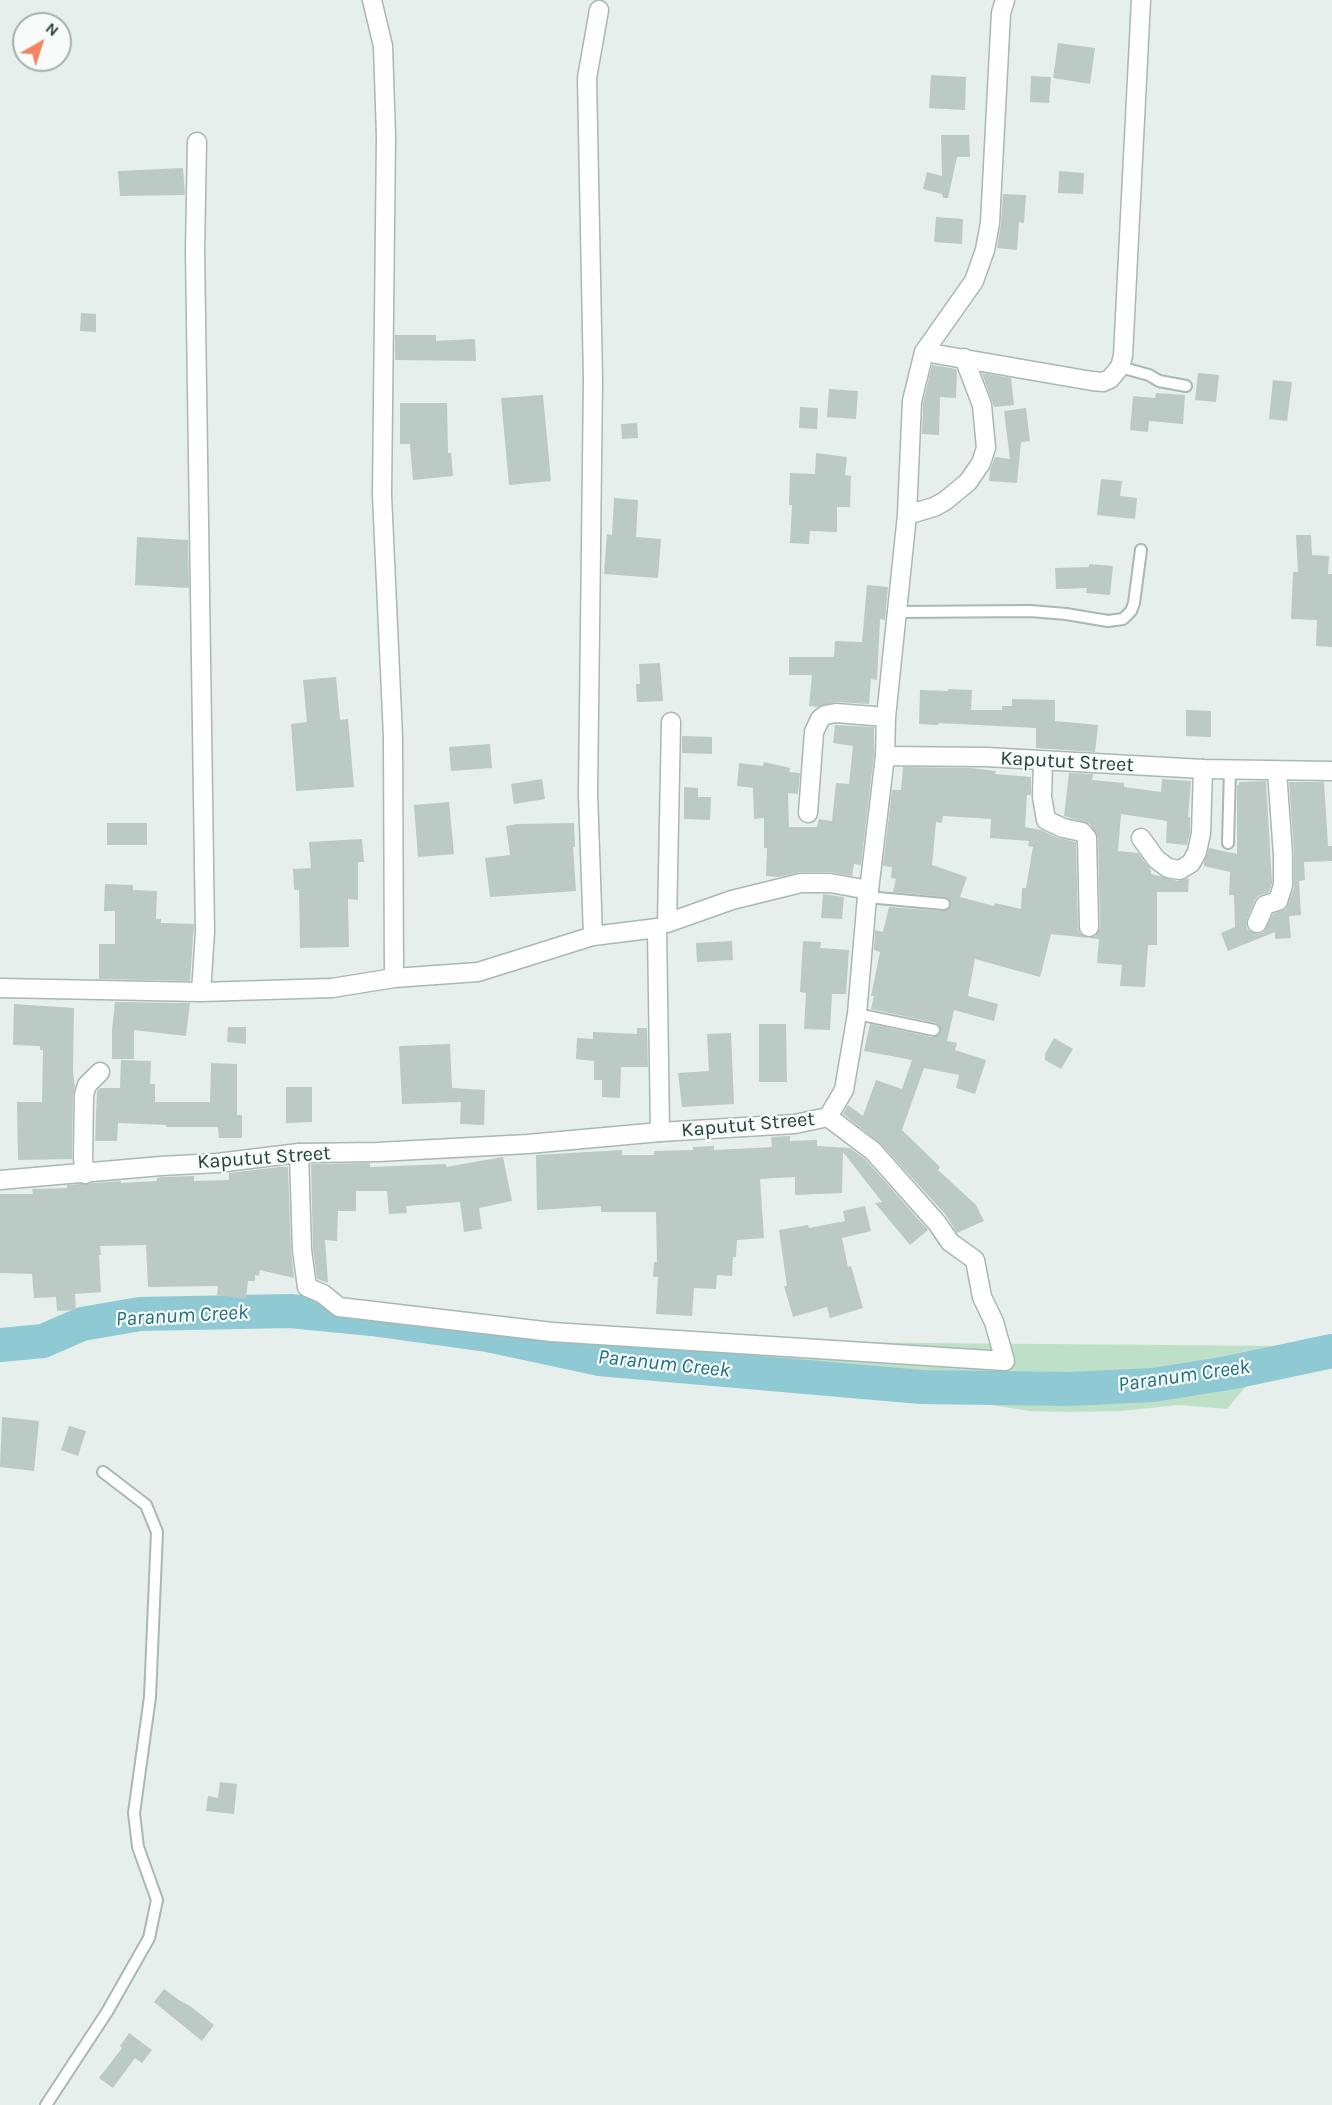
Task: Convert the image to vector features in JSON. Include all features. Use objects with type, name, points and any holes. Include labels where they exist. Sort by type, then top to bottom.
[{"type":"street","points":[[372,0],[383,46],[386,136],[382,495],[393,737],[394,978]]},
{"type":"street","points":[[885,756],[886,717],[908,515],[912,401],[924,352],[974,281],[985,250],[990,224],[1001,13],[1005,0]]},
{"type":"street","points":[[924,352],[1103,382],[1110,379],[1120,367],[1123,356],[1141,0]]},
{"type":"street","points":[[593,936],[588,794],[592,380],[587,78],[599,10]]},
{"type":"street","points":[[197,142],[195,251],[205,932],[201,992]]},
{"type":"street","points":[[908,515],[945,501],[968,482],[981,463],[986,448],[982,405],[964,358]]},
{"type":"street","points":[[808,813],[814,732],[820,719],[825,715],[836,713],[886,717]]},
{"type":"street","points":[[660,1132],[662,926],[671,722]]},
{"type":"street","name":"Kaputut Street","points":[[0,1180],[217,1163],[299,1152],[456,1149],[660,1132],[795,1124],[828,1117],[844,1090],[857,1014],[868,893],[885,756],[986,757],[1230,770],[1332,771]]},
{"type":"street","points":[[1043,761],[1042,797],[1046,820],[1063,828],[1082,832],[1087,838],[1089,927]]},
{"type":"street","points":[[1141,838],[1156,859],[1168,868],[1180,870],[1191,863],[1197,852],[1201,833],[1203,769]]},
{"type":"street","points":[[1257,922],[1265,905],[1278,901],[1283,885],[1277,771]]},
{"type":"street","points":[[0,988],[201,992],[333,988],[394,978],[478,972],[593,936],[662,926],[732,900],[801,883],[830,883],[868,893]]},
{"type":"street","points":[[85,1174],[84,1095],[87,1085],[100,1072]]},
{"type":"street","points":[[299,1152],[302,1250],[307,1287],[323,1294],[339,1307],[552,1332],[1005,1361],[994,1322],[982,1297],[975,1260],[950,1242],[937,1223],[873,1151],[828,1117]]},
{"type":"lane","points":[[1120,367],[1149,375],[1159,381],[1186,386]]},
{"type":"lane","points":[[897,612],[1030,611],[1108,621],[1123,618],[1131,611],[1134,603],[1141,550]]},
{"type":"lane","points":[[1228,843],[1230,770]]},
{"type":"lane","points":[[868,893],[944,904]]},
{"type":"lane","points":[[857,1014],[934,1030]]},
{"type":"lane","points":[[46,2105],[107,2012],[149,1938],[157,1900],[138,1846],[134,1813],[150,1697],[158,1532],[146,1505],[103,1472]]},
{"type":"green space","points":[[698,1341],[1279,1346],[1227,1409],[1179,1405],[1121,1411],[1071,1412],[1029,1411],[980,1403],[720,1386]]},
{"type":"building","points":[[1058,43],[1095,48],[1090,84],[1053,78]]},
{"type":"building","points":[[931,75],[966,77],[965,110],[929,108]]},
{"type":"building","points":[[1031,76],[1051,77],[1049,103],[1030,102]]},
{"type":"building","points":[[941,135],[969,135],[970,157],[957,157],[948,198],[923,189],[927,172],[942,176]]},
{"type":"building","points":[[183,168],[185,195],[120,196],[118,171]]},
{"type":"building","points":[[1059,171],[1084,173],[1083,194],[1058,193]]},
{"type":"building","points":[[1003,194],[1026,195],[1024,223],[1019,222],[1017,250],[997,248]]},
{"type":"building","points":[[936,217],[963,219],[962,244],[934,242]]},
{"type":"building","points":[[81,313],[96,314],[96,332],[80,331]]},
{"type":"building","points":[[395,335],[436,335],[436,341],[475,339],[476,361],[395,360]]},
{"type":"building","points":[[932,365],[956,369],[957,372],[956,398],[940,397],[939,435],[922,434],[923,403]]},
{"type":"building","points":[[982,373],[1011,378],[1014,405],[994,407]]},
{"type":"building","points":[[1198,373],[1219,375],[1216,402],[1195,400]]},
{"type":"building","points":[[1273,380],[1292,382],[1287,421],[1269,419]]},
{"type":"building","points":[[829,389],[858,391],[856,419],[827,417]]},
{"type":"building","points":[[1156,393],[1185,395],[1183,424],[1149,421],[1148,432],[1130,430],[1133,396],[1155,398]]},
{"type":"building","points":[[543,395],[551,481],[509,485],[501,398]]},
{"type":"building","points":[[400,403],[447,403],[448,453],[451,453],[453,476],[413,480],[410,444],[400,444]]},
{"type":"building","points":[[800,407],[818,408],[817,429],[799,428]]},
{"type":"building","points":[[1026,408],[1030,441],[1021,442],[1017,483],[989,481],[995,457],[1010,459],[1004,411]]},
{"type":"building","points":[[637,423],[638,438],[622,439],[621,424]]},
{"type":"building","points":[[816,453],[847,457],[845,475],[851,476],[850,507],[837,507],[837,532],[810,531],[809,544],[790,543],[792,505],[789,505],[790,473],[815,474]]},
{"type":"building","points":[[1101,479],[1122,481],[1120,496],[1137,498],[1135,519],[1097,515]]},
{"type":"building","points":[[614,498],[638,500],[636,537],[661,539],[658,578],[604,574],[607,534],[612,535]]},
{"type":"building","points":[[1296,535],[1311,535],[1312,555],[1329,556],[1328,574],[1332,574],[1332,647],[1316,646],[1317,620],[1291,619],[1293,572],[1298,572]]},
{"type":"building","points":[[137,537],[188,540],[189,588],[135,585]]},
{"type":"building","points":[[1089,564],[1113,566],[1110,595],[1086,593],[1087,588],[1056,589],[1055,568],[1089,567]]},
{"type":"building","points":[[867,585],[888,587],[885,620],[880,619],[877,680],[871,679],[869,704],[837,702],[817,707],[809,706],[812,675],[789,675],[789,657],[834,657],[835,641],[862,642]]},
{"type":"building","points":[[660,663],[663,701],[637,702],[636,684],[640,684],[639,664]]},
{"type":"building","points":[[336,677],[340,720],[348,719],[354,787],[296,791],[291,724],[307,722],[303,680]]},
{"type":"building","points":[[948,689],[972,690],[971,710],[1002,710],[1002,706],[1012,706],[1012,699],[1055,700],[1055,721],[1098,725],[1095,752],[1036,748],[1036,728],[919,724],[920,690],[948,691]]},
{"type":"building","points":[[1186,710],[1211,711],[1211,737],[1186,736]]},
{"type":"building","points":[[835,725],[874,727],[874,755],[861,865],[854,864],[852,876],[830,872],[801,872],[779,877],[766,876],[767,848],[764,848],[764,818],[754,819],[753,788],[737,786],[739,763],[763,766],[764,762],[790,768],[789,772],[800,773],[798,794],[788,793],[789,827],[817,827],[819,819],[832,821],[836,783],[849,784],[853,746],[833,743]]},
{"type":"building","points":[[682,736],[712,737],[712,754],[682,753]]},
{"type":"building","points":[[490,744],[492,768],[451,771],[449,747]]},
{"type":"building","points":[[903,767],[970,768],[996,771],[995,774],[1031,777],[1031,795],[1027,795],[1025,827],[1076,842],[1078,927],[1080,933],[1088,938],[1051,934],[1040,977],[975,959],[968,996],[998,1004],[994,1021],[954,1010],[947,1041],[957,1043],[955,1050],[986,1060],[975,1094],[956,1088],[959,1075],[924,1068],[902,1130],[940,1167],[938,1170],[976,1205],[984,1221],[957,1233],[946,1215],[881,1144],[843,1114],[848,1105],[863,1116],[876,1080],[902,1089],[912,1060],[864,1051],[870,1024],[932,1037],[939,1035],[941,1031],[936,1023],[871,1009],[874,996],[871,996],[880,952],[874,950],[875,930],[883,932],[889,907],[943,911],[948,910],[951,905],[950,900],[945,897],[893,892],[896,879],[891,878],[892,867],[883,866],[892,790],[901,790]],"holes":[[[943,816],[991,819],[990,838],[1029,841],[1028,846],[1033,847],[1026,888],[1022,888],[1021,909],[995,903],[994,906],[960,897],[967,877],[932,865],[936,822],[942,823]]]},
{"type":"building","points":[[1069,773],[1093,774],[1092,780],[1124,783],[1124,787],[1161,792],[1162,779],[1191,781],[1188,817],[1190,817],[1190,832],[1187,845],[1166,843],[1167,821],[1121,814],[1118,851],[1138,853],[1151,870],[1151,874],[1178,881],[1189,878],[1188,892],[1157,892],[1157,945],[1148,945],[1145,987],[1120,986],[1122,965],[1097,963],[1099,939],[1089,938],[1095,936],[1100,927],[1098,838],[1090,824],[1064,816]]},
{"type":"building","points":[[542,779],[545,799],[514,804],[511,784]]},
{"type":"building","points":[[1266,781],[1272,883],[1269,892],[1258,896],[1255,900],[1247,919],[1248,930],[1258,934],[1264,932],[1273,914],[1286,909],[1294,888],[1289,782],[1324,782],[1328,846],[1332,846],[1332,861],[1304,862],[1305,880],[1299,881],[1301,915],[1289,916],[1291,938],[1275,939],[1275,932],[1228,951],[1221,933],[1235,927],[1234,895],[1229,895],[1230,872],[1204,866],[1204,862],[1209,848],[1237,854],[1237,785],[1239,782]]},
{"type":"building","points":[[684,787],[698,788],[698,797],[711,797],[710,820],[684,819]]},
{"type":"building","points":[[449,802],[454,854],[418,857],[414,805]]},
{"type":"building","points":[[107,823],[147,823],[147,845],[107,845]]},
{"type":"building","points":[[574,823],[576,891],[490,897],[485,858],[510,855],[506,826]]},
{"type":"building","points":[[362,839],[364,862],[358,862],[358,900],[348,899],[349,947],[300,948],[299,890],[294,890],[293,869],[311,868],[309,842]]},
{"type":"building","points":[[105,884],[133,885],[133,890],[157,891],[156,919],[161,919],[161,923],[194,924],[190,981],[99,979],[99,944],[115,944],[115,911],[104,911]]},
{"type":"building","points":[[823,894],[844,897],[842,919],[821,918]]},
{"type":"building","points":[[732,941],[733,960],[697,962],[696,943]]},
{"type":"building","points":[[803,941],[821,942],[820,948],[849,950],[846,994],[832,994],[830,1030],[804,1029],[806,993],[800,992]]},
{"type":"building","points":[[115,1002],[190,1003],[186,1036],[134,1030],[134,1059],[112,1059]]},
{"type":"building","points":[[14,1004],[74,1008],[73,1072],[75,1087],[72,1159],[18,1160],[17,1102],[42,1102],[43,1050],[40,1050],[40,1046],[13,1045]]},
{"type":"building","points":[[759,1024],[786,1024],[787,1082],[759,1082]]},
{"type":"building","points":[[228,1027],[246,1027],[246,1044],[227,1042]]},
{"type":"building","points":[[637,1028],[647,1028],[648,1067],[621,1067],[620,1098],[602,1097],[602,1080],[594,1080],[594,1061],[576,1059],[577,1038],[593,1039],[593,1032],[637,1034]]},
{"type":"building","points":[[731,1033],[734,1104],[682,1107],[678,1073],[709,1071],[707,1034]]},
{"type":"building","points":[[1054,1038],[1073,1049],[1061,1069],[1045,1060],[1045,1054]]},
{"type":"building","points":[[450,1044],[452,1088],[485,1090],[484,1125],[460,1124],[461,1102],[402,1104],[399,1046]]},
{"type":"building","points":[[121,1060],[151,1061],[150,1084],[155,1084],[155,1102],[210,1102],[211,1063],[237,1064],[237,1115],[242,1115],[242,1138],[219,1138],[218,1127],[166,1127],[166,1125],[118,1123],[117,1141],[95,1141],[97,1091],[100,1088],[120,1088]]},
{"type":"building","points":[[286,1087],[312,1087],[312,1122],[286,1123]]},
{"type":"building","points":[[790,1136],[790,1141],[817,1140],[817,1146],[850,1148],[865,1159],[928,1230],[910,1245],[875,1203],[882,1202],[843,1152],[842,1193],[795,1195],[795,1177],[760,1179],[764,1238],[737,1240],[732,1276],[717,1275],[716,1289],[694,1288],[692,1316],[656,1314],[658,1277],[653,1277],[654,1262],[657,1262],[656,1212],[601,1212],[601,1206],[537,1210],[536,1155],[622,1150],[622,1155],[654,1155],[654,1151],[693,1150],[693,1147],[714,1146],[714,1150],[772,1147],[771,1137]]},
{"type":"building","points":[[503,1157],[512,1201],[479,1208],[482,1229],[464,1232],[460,1202],[406,1206],[407,1213],[389,1214],[387,1191],[356,1191],[356,1211],[338,1211],[337,1241],[325,1240],[328,1283],[317,1279],[313,1249],[311,1164],[370,1163],[370,1167],[446,1164],[446,1167]]},
{"type":"building","points":[[288,1167],[294,1278],[260,1270],[259,1276],[255,1275],[255,1281],[248,1281],[246,1299],[217,1295],[218,1286],[148,1287],[146,1245],[100,1246],[101,1292],[75,1294],[76,1310],[57,1311],[56,1297],[34,1298],[32,1274],[0,1273],[0,1194],[33,1194],[32,1189],[67,1188],[67,1185],[157,1181],[157,1178],[162,1177],[194,1176],[194,1181],[229,1180],[229,1173]]},
{"type":"building","points":[[865,1206],[871,1231],[842,1238],[848,1267],[851,1266],[863,1308],[830,1318],[827,1307],[793,1317],[784,1286],[787,1286],[779,1230],[808,1225],[809,1228],[845,1221],[843,1211]]},
{"type":"building","points":[[2,1417],[39,1421],[34,1471],[0,1467]]},
{"type":"building","points":[[69,1426],[86,1431],[78,1456],[61,1450]]},
{"type":"building","points":[[220,1782],[237,1784],[234,1814],[206,1811],[208,1796],[218,1798]]},
{"type":"building","points":[[164,1989],[214,2025],[202,2041],[154,2002]]},
{"type":"building","points":[[129,2033],[152,2050],[142,2063],[135,2058],[113,2088],[99,2078],[122,2048],[120,2046]]},
{"type":"waterway","name":"Paranum Creek","points":[[0,1345],[43,1341],[82,1324],[140,1314],[290,1311],[372,1319],[487,1335],[599,1359],[921,1387],[1070,1389],[1153,1385],[1228,1373],[1332,1351]]}]
